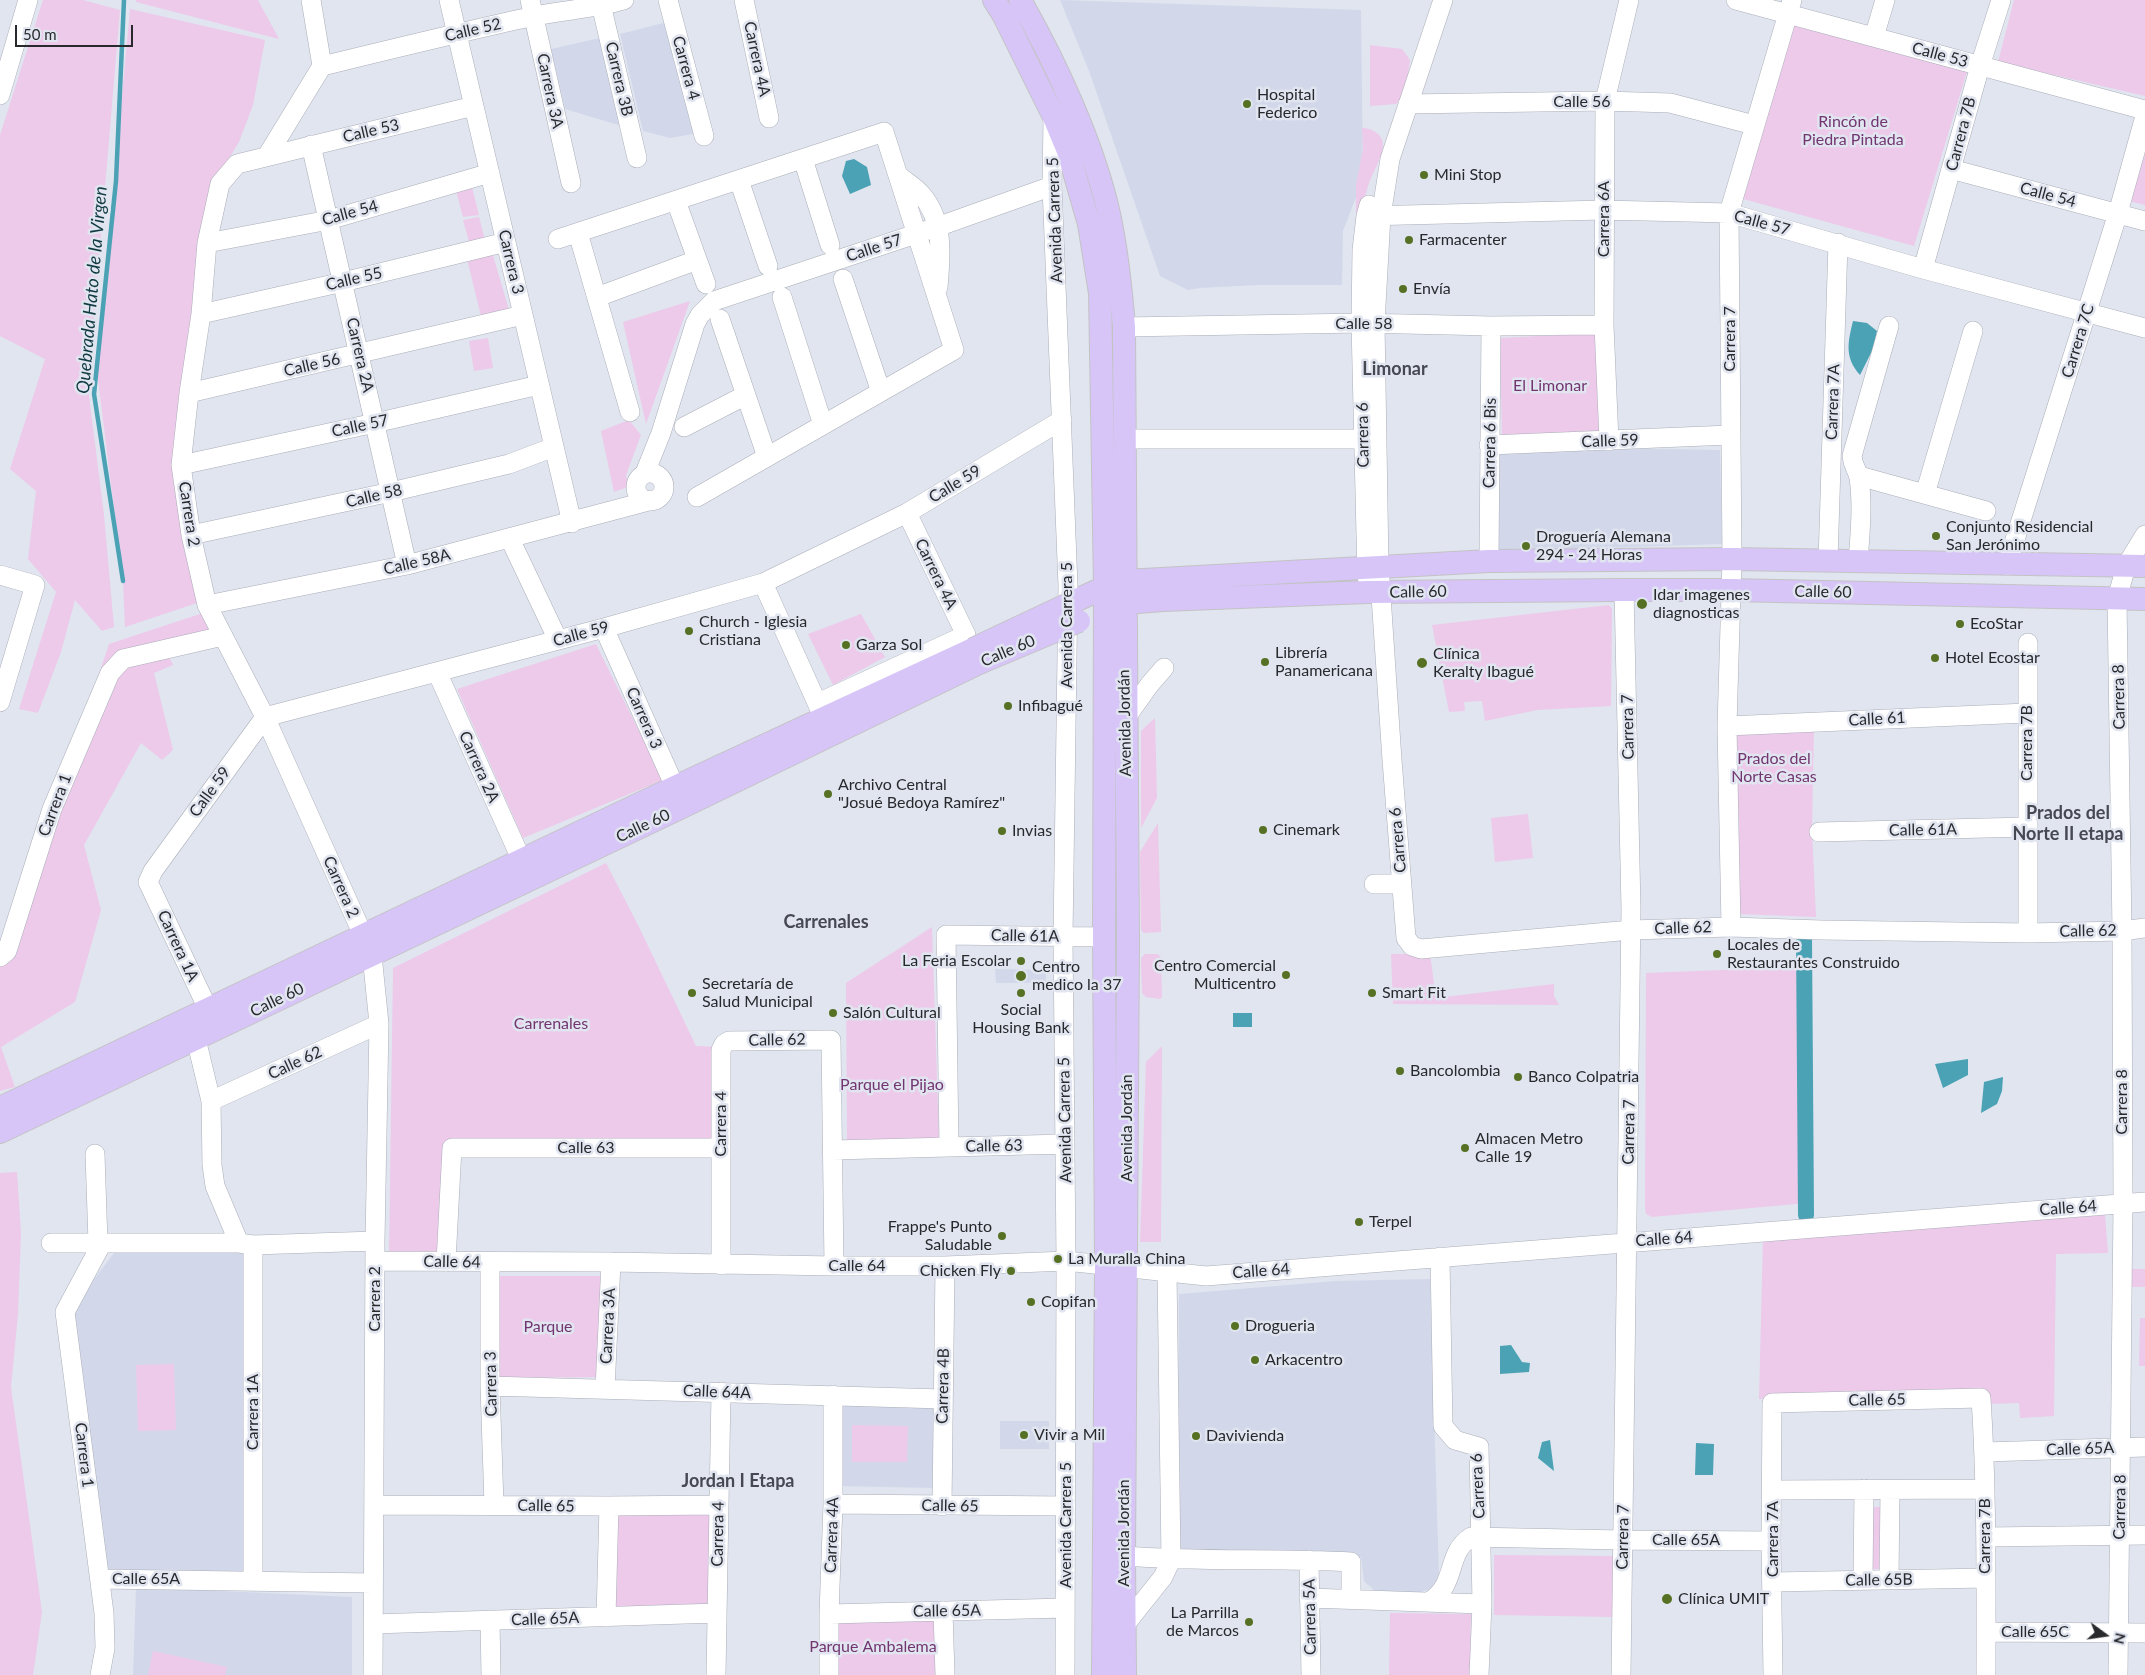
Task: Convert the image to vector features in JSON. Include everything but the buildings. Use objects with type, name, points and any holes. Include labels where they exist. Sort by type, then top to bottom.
[{"type":"main road","name":"Avenida Carrera 5","points":[[994,0],[1052,115],[1080,188],[1089,224],[1100,293],[1115,584]]},
{"type":"main road","points":[[1020,0],[1031,19],[1072,106],[1100,179],[1116,251],[1124,327],[1124,439],[1115,584]]},
{"type":"main road","name":"Calle 60","points":[[1078,610],[1115,584],[1489,561],[1732,559],[2135,566]]},
{"type":"main road","name":"Avenida Jordán","points":[[1115,584],[1104,937],[1116,1266],[1124,1556],[1125,1675]]},
{"type":"main road","name":"Calle 60","points":[[0,1108],[362,935],[522,861],[678,798],[821,711],[972,649],[1078,610],[1115,606],[1375,592],[1731,590],[2145,599]]},
{"type":"main road","name":"Avenida Jordán","points":[[1103,1675],[1128,941],[1125,719],[1115,606]]},
{"type":"main road","name":"Calle 60","points":[[0,1132],[372,955],[972,649]]},
{"type":"street","points":[[0,95],[28,0]]},
{"type":"street","points":[[268,156],[322,66],[311,0]]},
{"type":"street","name":"Carrera 3","points":[[449,0],[572,523]]},
{"type":"street","name":"Calle 52","points":[[322,66],[457,33],[532,8],[624,0]]},
{"type":"street","name":"Carrera 4","points":[[668,0],[704,136]]},
{"type":"street","name":"Carrera 4A","points":[[744,0],[770,118]]},
{"type":"street","name":"Carrera 6","points":[[1373,567],[1368,323],[1362,250],[1373,216],[1376,183],[1390,159],[1443,0]]},
{"type":"street","name":"Carrera 6A","points":[[1609,441],[1604,325],[1603,210],[1605,101],[1630,0]]},
{"type":"street","name":"Calle 53","points":[[1736,0],[1790,7],[1874,37],[2145,110]]},
{"type":"street","points":[[1874,37],[1885,0]]},
{"type":"street","name":"Carrera 7B","points":[[1923,269],[1980,66],[2001,0]]},
{"type":"street","name":"Carrera 3B","points":[[601,3],[637,158]]},
{"type":"street","name":"Carrera 7","points":[[1731,927],[1727,726],[1732,559],[1730,213],[1754,125],[1790,7]]},
{"type":"street","name":"Carrera 3A","points":[[532,8],[571,183]]},
{"type":"street","name":"Calle 56","points":[[1408,104],[1605,101],[1670,103],[1754,125]]},
{"type":"street","name":"Calle 53","points":[[268,156],[474,106]]},
{"type":"street","name":"Avenida Carrera 5","points":[[1052,115],[1052,186],[1068,586],[1063,937],[1066,1261],[1065,1675]]},
{"type":"street","name":"Carrera 7C","points":[[2007,565],[2118,213],[2145,116]]},
{"type":"street","points":[[558,239],[884,132],[954,350],[697,497]]},
{"type":"street","name":"Carrera 2A","points":[[312,145],[407,565]]},
{"type":"street","name":"Carrera 2","points":[[268,156],[237,164],[220,184],[207,243],[201,314],[189,393],[181,465],[191,535],[207,605],[265,717],[372,955],[379,1024],[374,1262],[375,1505],[373,1675]]},
{"type":"street","points":[[803,159],[830,245]]},
{"type":"street","name":"Calle 54","points":[[1951,169],[2145,221]]},
{"type":"street","name":"Calle 54","points":[[207,243],[329,220],[490,173]]},
{"type":"street","points":[[899,176],[919,192],[931,208],[941,248],[938,297]]},
{"type":"street","points":[[739,180],[768,266]]},
{"type":"street","name":"Calle 57","points":[[653,475],[661,433],[689,342],[700,315],[714,301],[918,234],[1052,186]]},
{"type":"street","points":[[676,201],[706,284]]},
{"type":"street","name":"Calle 57","points":[[1373,216],[1603,210],[1730,213],[1923,269],[2145,328]]},
{"type":"street","points":[[578,233],[630,412]]},
{"type":"street","name":"Calle 55","points":[[201,314],[506,242]]},
{"type":"street","name":"Carrera 7A","points":[[1828,561],[1838,243]]},
{"type":"street","points":[[597,297],[697,260]]},
{"type":"street","points":[[843,278],[881,392]]},
{"type":"street","points":[[782,297],[822,425]]},
{"type":"street","name":"Calle 56","points":[[189,393],[360,355],[523,315]]},
{"type":"street","points":[[720,319],[767,457]]},
{"type":"street","name":"Calle 58","points":[[1124,327],[1368,323],[1491,326],[1604,325]]},
{"type":"street","name":"Carrera 6","points":[[1368,323],[1363,439],[1375,592],[1382,622],[1406,938]]},
{"type":"street","name":"Carrera 6 Bis","points":[[1489,561],[1491,326]]},
{"type":"street","points":[[1858,562],[1861,525],[1859,476],[1853,466],[1852,456],[1889,326]]},
{"type":"street","points":[[1925,494],[1973,332]]},
{"type":"street","name":"Calle 57","points":[[181,465],[539,385]]},
{"type":"street","points":[[684,427],[746,395]]},
{"type":"street","name":"Calle 59","points":[[148,882],[153,871],[265,717],[604,628],[763,583],[907,513],[1062,420]]},
{"type":"street","name":"Calle 59","points":[[1489,445],[1730,435]]},
{"type":"street","points":[[1124,439],[1363,439]]},
{"type":"street","name":"Calle 58","points":[[191,535],[391,492],[509,464],[554,447]]},
{"type":"street","points":[[653,475],[664,486],[663,491],[660,496],[644,496],[637,480],[653,475]]},
{"type":"street","points":[[1859,476],[1986,510]]},
{"type":"street","name":"Calle 58A","points":[[207,605],[407,565],[624,508],[644,496]]},
{"type":"street","name":"Carrera 4A","points":[[907,513],[972,649]]},
{"type":"street","name":"Carrera 8","points":[[2118,1675],[2123,1204],[2118,599],[2135,566],[2145,536]]},
{"type":"street","points":[[510,539],[558,640]]},
{"type":"street","points":[[0,575],[35,585],[0,702]]},
{"type":"street","points":[[763,583],[821,711]]},
{"type":"street","name":"Carrera 7","points":[[1621,1675],[1631,930],[1624,590]]},
{"type":"street","name":"Carrera 3","points":[[604,628],[678,798]]},
{"type":"street","name":"Carrera 1","points":[[0,957],[7,951],[52,809],[110,673],[123,659],[223,636]]},
{"type":"street","name":"Carrera 7B","points":[[2028,643],[2028,933]]},
{"type":"street","points":[[1125,719],[1164,668]]},
{"type":"street","name":"Carrera 2A","points":[[436,672],[522,861]]},
{"type":"street","name":"Calle 61","points":[[1727,726],[2027,713]]},
{"type":"street","name":"Calle 61A","points":[[1819,832],[2028,827]]},
{"type":"street","name":"Carrera 1A","points":[[148,882],[208,1009]]},
{"type":"street","points":[[1374,884],[1402,884]]},
{"type":"street","name":"Calle 62","points":[[1406,938],[1412,946],[1422,949],[1631,930],[1731,927],[2028,933],[2122,931],[2145,928]]},
{"type":"street","name":"Calle 61A","points":[[949,1147],[946,935],[1104,937]]},
{"type":"street","name":"Calle 62","points":[[211,1101],[379,1024]]},
{"type":"street","name":"Carrera 1A","points":[[196,1039],[211,1101],[212,1165],[215,1186],[246,1244],[254,1580]]},
{"type":"street","name":"Calle 62","points":[[724,1044],[729,1041],[831,1040],[833,1150]]},
{"type":"street","name":"Carrera 4","points":[[722,1265],[721,1050],[724,1044]]},
{"type":"street","name":"Calle 63","points":[[833,1150],[1065,1144]]},
{"type":"street","name":"Calle 63","points":[[446,1262],[452,1148],[721,1148]]},
{"type":"street","points":[[833,1150],[834,1266]]},
{"type":"street","name":"Carrera 1","points":[[95,1154],[100,1243],[66,1312],[104,1613],[105,1648],[100,1675]]},
{"type":"street","name":"Calle 64","points":[[374,1262],[611,1262],[722,1265],[944,1266],[1066,1261],[1206,1276],[1628,1241],[2145,1202]]},
{"type":"street","points":[[51,1243],[246,1244],[375,1241]]},
{"type":"street","name":"Carrera 6","points":[[1440,1257],[1443,1426],[1455,1440],[1479,1448],[1482,1604],[1479,1675]]},
{"type":"street","name":"Carrera 3A","points":[[605,1389],[611,1262]]},
{"type":"street","name":"Carrera 3","points":[[490,1263],[490,1386],[494,1505]]},
{"type":"street","name":"Carrera 4B","points":[[942,1506],[944,1266]]},
{"type":"street","points":[[1124,1626],[1164,1578],[1171,1560],[1167,1271]]},
{"type":"street","name":"Calle 64A","points":[[490,1386],[943,1399]]},
{"type":"street","name":"Carrera 4","points":[[716,1675],[721,1392]]},
{"type":"street","name":"Carrera 4A","points":[[829,1675],[833,1504],[832,1396]]},
{"type":"street","name":"Carrera 7B","points":[[1981,1398],[1985,1452],[1986,1675]]},
{"type":"street","name":"Calle 65","points":[[1772,1402],[1981,1398]]},
{"type":"street","name":"Carrera 7A","points":[[1772,1402],[1773,1490],[1771,1540],[1773,1675]]},
{"type":"street","name":"Calle 65A","points":[[1985,1452],[2145,1448]]},
{"type":"street","points":[[1773,1490],[1985,1488]]},
{"type":"street","points":[[1863,1580],[1864,1490]]},
{"type":"street","points":[[1889,1580],[1890,1490]]},
{"type":"street","name":"Calle 65","points":[[833,1504],[1066,1506]]},
{"type":"street","name":"Calle 65","points":[[375,1505],[718,1505]]},
{"type":"street","points":[[606,1617],[609,1506]]},
{"type":"street","points":[[1986,1537],[2145,1535]]},
{"type":"street","points":[[1429,1602],[1439,1596],[1447,1585],[1456,1553],[1462,1543],[1471,1537],[1480,1538]]},
{"type":"street","name":"Calle 65A","points":[[1480,1538],[1771,1540]]},
{"type":"street","points":[[1124,1556],[1171,1560],[1309,1560],[1351,1562],[1351,1599]]},
{"type":"street","name":"Carrera 5A","points":[[1309,1560],[1311,1675]]},
{"type":"street","name":"Calle 65B","points":[[1773,1582],[1986,1578]]},
{"type":"street","name":"Calle 65A","points":[[100,1579],[373,1583]]},
{"type":"street","points":[[1309,1598],[1482,1604]]},
{"type":"street","name":"Calle 65A","points":[[829,1614],[1065,1608]]},
{"type":"street","points":[[943,1610],[945,1675]]},
{"type":"street","name":"Calle 65A","points":[[373,1624],[717,1614]]},
{"type":"street","points":[[490,1620],[491,1675]]},
{"type":"street","name":"Calle 65C","points":[[1986,1632],[2145,1633]]},
{"type":"shaded area","points":[[1060,0],[1361,10],[1363,179],[1343,231],[1342,285],[1258,285],[1188,290],[1160,276],[1089,71]]},
{"type":"shaded area","points":[[667,22],[699,133],[670,138],[643,131],[620,34]]},
{"type":"shaded area","points":[[604,37],[625,127],[565,109],[551,49]]},
{"type":"shaded area","points":[[1498,446],[1720,450],[1722,544],[1499,551]]},
{"type":"shaded area","name":"Centro medico la 37","points":[[995,969],[1046,970],[1046,983],[996,983]]},
{"type":"shaded area","points":[[247,1252],[249,1574],[104,1571],[69,1312],[114,1253]]},
{"type":"shaded area","name":"Arkacentro","points":[[1430,1279],[1439,1577],[1430,1589],[1415,1594],[1377,1593],[1364,1581],[1361,1557],[1177,1550],[1179,1294],[1336,1281]]},
{"type":"shaded area","points":[[842,1398],[935,1400],[933,1488],[840,1486]]},
{"type":"shaded area","name":"Vivir a Mil","points":[[1000,1421],[1049,1421],[1049,1449],[1000,1449]]},
{"type":"shaded area","points":[[136,1587],[352,1597],[352,1675],[133,1675]]},
{"type":"green space","points":[[43,0],[83,0],[120,10],[88,388],[104,515],[114,627],[102,631],[75,600],[61,652],[38,713],[19,709],[56,592],[28,559],[36,491],[10,469],[45,359],[0,336],[0,135]]},
{"type":"green space","points":[[136,0],[258,0],[279,39],[136,2]]},
{"type":"green space","points":[[2014,0],[2145,0],[2145,96],[1998,62]]},
{"type":"green space","points":[[130,9],[265,40],[253,105],[239,142],[213,184],[176,455],[200,602],[125,627],[123,581],[97,371]]},
{"type":"green space","name":"Rincón de Piedra Pintada","points":[[1791,19],[1969,65],[1914,246],[1736,197]]},
{"type":"green space","points":[[1370,45],[1402,49],[1410,60],[1405,95],[1396,104],[1370,106]]},
{"type":"green space","points":[[1362,128],[1370,129],[1377,133],[1382,139],[1383,146],[1369,183],[1359,220],[1356,224],[1356,185],[1363,149]]},
{"type":"green space","points":[[2145,154],[2145,205],[2129,201]]},
{"type":"green space","points":[[471,183],[479,215],[463,217],[455,187]]},
{"type":"green space","points":[[479,217],[486,244],[471,249],[463,220]]},
{"type":"green space","points":[[492,252],[509,310],[482,320],[467,259]]},
{"type":"green space","points":[[690,301],[646,424],[623,322]]},
{"type":"green space","name":"El Limonar","points":[[1597,333],[1599,434],[1502,437],[1500,338]]},
{"type":"green space","points":[[488,338],[493,368],[474,371],[469,341]]},
{"type":"green space","points":[[629,420],[641,435],[626,475],[628,487],[614,492],[601,431]]},
{"type":"green space","points":[[1609,605],[1612,609],[1611,706],[1537,710],[1485,721],[1482,701],[1464,702],[1465,711],[1449,712],[1432,625]]},
{"type":"green space","points":[[203,613],[213,631],[164,647],[173,665],[154,673],[173,750],[162,760],[141,743],[84,845],[101,910],[75,1002],[1,1047],[15,1087],[0,1091],[0,960],[4,959],[109,644]]},
{"type":"green space","name":"Garza Sol","points":[[861,614],[885,657],[833,685],[808,634]]},
{"type":"green space","points":[[596,644],[663,780],[523,838],[457,689]]},
{"type":"green space","points":[[1155,718],[1157,798],[1141,828],[1141,731]]},
{"type":"green space","name":"Prados del Norte Casas","points":[[1814,727],[1812,829],[1816,917],[1738,914],[1734,730]]},
{"type":"green space","points":[[1528,814],[1533,858],[1495,862],[1491,818]]},
{"type":"green space","points":[[1158,823],[1161,932],[1144,933],[1141,930],[1140,852]]},
{"type":"green space","name":"Carrenales","points":[[606,863],[696,1046],[718,1047],[717,1146],[447,1143],[445,1257],[389,1257],[393,968]]},
{"type":"green space","name":"Parque el Pijao","points":[[932,927],[939,1139],[847,1141],[846,983]]},
{"type":"green space","points":[[1145,954],[1158,954],[1161,957],[1162,997],[1160,999],[1146,997],[1142,993],[1141,958]]},
{"type":"green space","points":[[1391,954],[1430,954],[1436,998],[1554,984],[1554,996],[1559,1005],[1393,1004]]},
{"type":"green space","points":[[1799,967],[1807,1203],[1652,1217],[1646,1214],[1646,973]]},
{"type":"green space","points":[[1162,1046],[1161,1242],[1140,1242],[1146,1062]]},
{"type":"green space","points":[[17,1172],[21,1232],[18,1314],[11,1387],[42,1612],[33,1675],[0,1675],[0,1173]]},
{"type":"green space","points":[[2105,1215],[2108,1253],[2056,1254],[2054,1416],[2020,1418],[2019,1403],[1988,1404],[1986,1392],[1759,1399],[1763,1238]]},
{"type":"green space","points":[[2129,1269],[2145,1269],[2145,1287],[2129,1287]]},
{"type":"green space","name":"Parque","points":[[493,1276],[603,1276],[603,1377],[493,1378]]},
{"type":"green space","points":[[2140,1318],[2145,1318],[2145,1366],[2139,1366]]},
{"type":"green space","points":[[174,1364],[176,1430],[138,1431],[136,1365]]},
{"type":"green space","points":[[852,1425],[908,1426],[907,1462],[852,1462]]},
{"type":"green space","points":[[1864,1507],[1890,1507],[1889,1569],[1864,1569]]},
{"type":"green space","points":[[713,1509],[714,1608],[615,1610],[615,1510]]},
{"type":"green space","points":[[1494,1555],[1613,1556],[1612,1617],[1494,1615]]},
{"type":"green space","points":[[1390,1613],[1471,1614],[1470,1675],[1389,1675]]},
{"type":"green space","name":"Parque Ambalema","points":[[938,1616],[940,1675],[833,1675],[832,1619]]},
{"type":"green space","points":[[153,1651],[227,1667],[225,1675],[148,1675]]},
{"type":"water","points":[[854,159],[867,167],[871,185],[850,194],[842,176],[846,161]]},
{"type":"water","points":[[1853,321],[1867,323],[1877,331],[1873,349],[1860,375],[1849,356]]},
{"type":"water","points":[[1233,1013],[1252,1013],[1252,1027],[1233,1027]]},
{"type":"water","points":[[1968,1059],[1968,1075],[1943,1088],[1935,1064]]},
{"type":"water","points":[[2003,1077],[2002,1091],[1997,1104],[1981,1113],[1984,1082]]},
{"type":"water","points":[[1511,1345],[1522,1362],[1530,1363],[1529,1372],[1500,1374],[1500,1346]]},
{"type":"water","points":[[1550,1440],[1554,1471],[1538,1458],[1542,1442]]},
{"type":"water","points":[[1696,1443],[1714,1444],[1713,1475],[1695,1475]]},
{"type":"waterway","name":"Quebrada Hato de la Virgen","points":[[123,581],[94,394],[116,181],[124,0]]},
{"type":"waterway","points":[[1804,938],[1806,1215]]},
{"type":"place","name":"Hospital Federico","points":[[1247,104]]},
{"type":"place","name":"Mini Stop","points":[[1424,175]]},
{"type":"place","name":"Farmacenter","points":[[1409,240]]},
{"type":"place","name":"Envía","points":[[1403,289]]},
{"type":"place","name":"Conjunto Residencial San Jerónimo","points":[[1936,536]]},
{"type":"place","name":"Droguería Alemana 294 - 24 Horas","points":[[1526,546]]},
{"type":"place","name":"Idar imagenes diagnosticas","points":[[1642,604]]},
{"type":"place","name":"EcoStar","points":[[1960,624]]},
{"type":"place","name":"Church - Iglesia Cristiana","points":[[689,631]]},
{"type":"place","name":"Garza Sol","points":[[846,645]]},
{"type":"place","name":"Hotel Ecostar","points":[[1935,658]]},
{"type":"place","name":"Librería Panamericana","points":[[1265,662]]},
{"type":"place","name":"Clínica Keralty Ibagué","points":[[1422,663]]},
{"type":"place","name":"Infibagué","points":[[1008,706]]},
{"type":"place","name":"Archivo Central \"Josué Bedoya Ramírez\"","points":[[828,794]]},
{"type":"place","name":"Cinemark","points":[[1263,830]]},
{"type":"place","name":"Invias","points":[[1002,831]]},
{"type":"place","name":"Locales de Restaurantes Construido","points":[[1717,954]]},
{"type":"place","name":"La Feria Escolar","points":[[1021,961]]},
{"type":"place","name":"Centro Comercial Multicentro","points":[[1286,975]]},
{"type":"place","name":"Centro medico la 37","points":[[1021,976]]},
{"type":"place","name":"Secretaría de Salud Municipal","points":[[692,993]]},
{"type":"place","name":"Social Housing Bank","points":[[1021,993]]},
{"type":"place","name":"Smart Fit","points":[[1372,993]]},
{"type":"place","name":"Salón Cultural","points":[[833,1013]]},
{"type":"place","name":"Bancolombia","points":[[1400,1071]]},
{"type":"place","name":"Banco Colpatria","points":[[1518,1077]]},
{"type":"place","name":"Almacen Metro Calle 19","points":[[1465,1148]]},
{"type":"place","name":"Terpel","points":[[1359,1222]]},
{"type":"place","name":"Frappe's Punto Saludable","points":[[1002,1236]]},
{"type":"place","name":"La Muralla China","points":[[1058,1259]]},
{"type":"place","name":"Chicken Fly","points":[[1011,1271]]},
{"type":"place","name":"Copifan","points":[[1031,1302]]},
{"type":"place","name":"Drogueria","points":[[1235,1326]]},
{"type":"place","name":"Arkacentro","points":[[1255,1360]]},
{"type":"place","name":"Vivir a Mil","points":[[1024,1435]]},
{"type":"place","name":"Davivienda","points":[[1196,1436]]},
{"type":"place","name":"Clínica UMIT","points":[[1667,1599]]},
{"type":"place","name":"La Parrilla de Marcos","points":[[1249,1622]]},
{"type":"district","name":"Limonar","points":[[1395,369]]},
{"type":"district","name":"Prados del Norte II etapa","points":[[2068,823]]},
{"type":"district","name":"Carrenales","points":[[826,922]]},
{"type":"district","name":"Jordan I Etapa","points":[[738,1481]]}]
